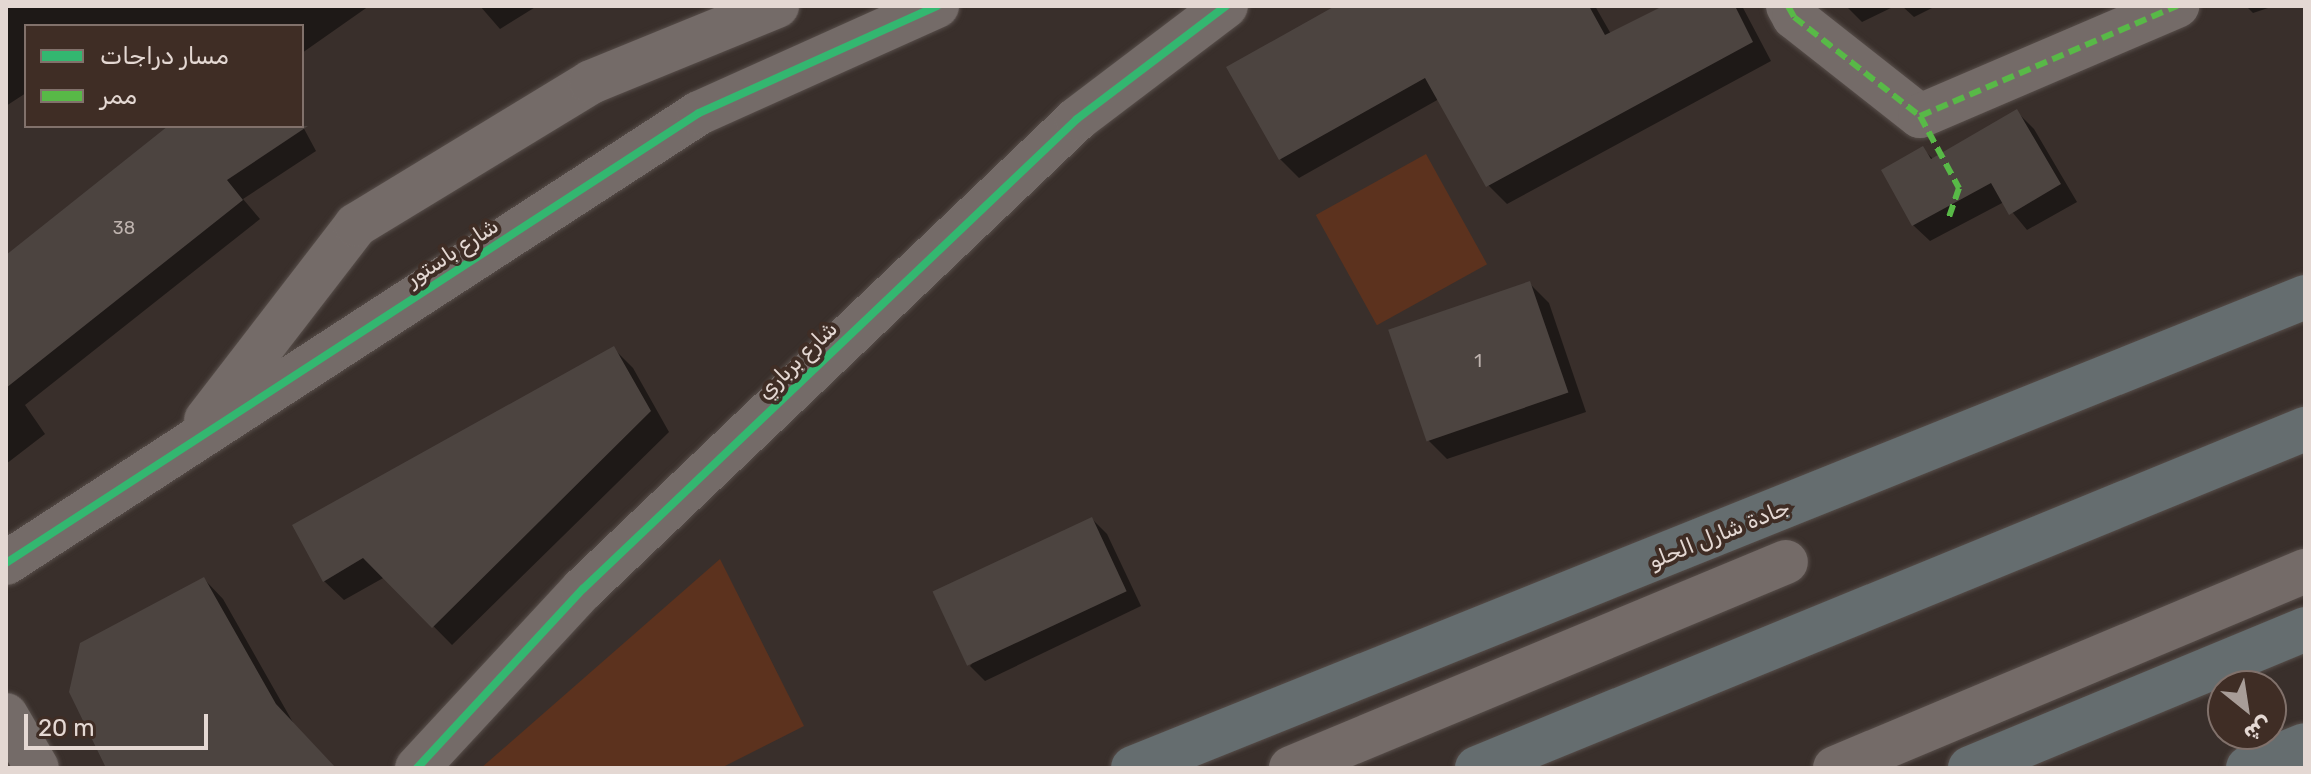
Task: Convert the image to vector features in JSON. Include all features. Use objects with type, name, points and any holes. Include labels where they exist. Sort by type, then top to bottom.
[{"type":"highway","points":[[2049,402],[2305,268]]},
{"type":"highway","name":"جادة شارل الحلو","points":[[1133,768],[2305,297]]},
{"type":"highway","points":[[1477,768],[2305,429]]},
{"type":"highway","points":[[1970,768],[2305,629]]},
{"type":"highway","points":[[2248,768],[2305,745]]},
{"type":"street","name":"شارع باستور","points":[[188,444],[356,225],[591,82],[777,6]]},
{"type":"street","name":"شارع باستور","points":[[6,563],[699,113],[937,6]]},
{"type":"street","name":"شارع برباري","points":[[417,768],[583,589],[1077,119],[1226,6]]},
{"type":"street","points":[[1788,6],[1794,17],[1920,116],[2177,6]]},
{"type":"street","points":[[1291,768],[1786,562]]},
{"type":"street","points":[[1835,768],[2305,571]]},
{"type":"street","points":[[6,715],[37,768]]},
{"type":"shaded area","points":[[1426,154],[1487,264],[1377,325],[1316,215]]},
{"type":"shaded area","points":[[720,559],[804,726],[721,768],[481,768]]},
{"type":"building","points":[[1335,6],[1589,6],[1605,35],[1663,6],[1735,6],[1753,42],[1486,187],[1425,78],[1279,160],[1226,67]]},
{"type":"building","points":[[2017,109],[2061,184],[2009,215],[1991,183],[1912,226],[1881,170],[1923,146],[1931,159]]},
{"type":"building","points":[[308,126],[227,180],[243,200],[6,388],[6,255],[165,128]]},
{"type":"building","points":[[1530,281],[1568,393],[1427,441],[1388,330]]},
{"type":"building","points":[[614,346],[651,411],[432,628],[363,558],[323,582],[292,525]]},
{"type":"building","points":[[1092,517],[1127,591],[967,666],[932,591]]},
{"type":"building","points":[[204,577],[276,704],[336,768],[106,768],[69,692],[80,643]]},
{"type":"marked path","points":[[1788,6],[1794,17],[1920,116],[1959,188],[1948,220]]},
{"type":"marked path","points":[[1920,116],[2177,6]]},
{"type":"cycle path","points":[[6,563],[699,113],[937,6]]},
{"type":"cycle path","points":[[417,768],[583,589],[1077,119],[1226,6]]}]
